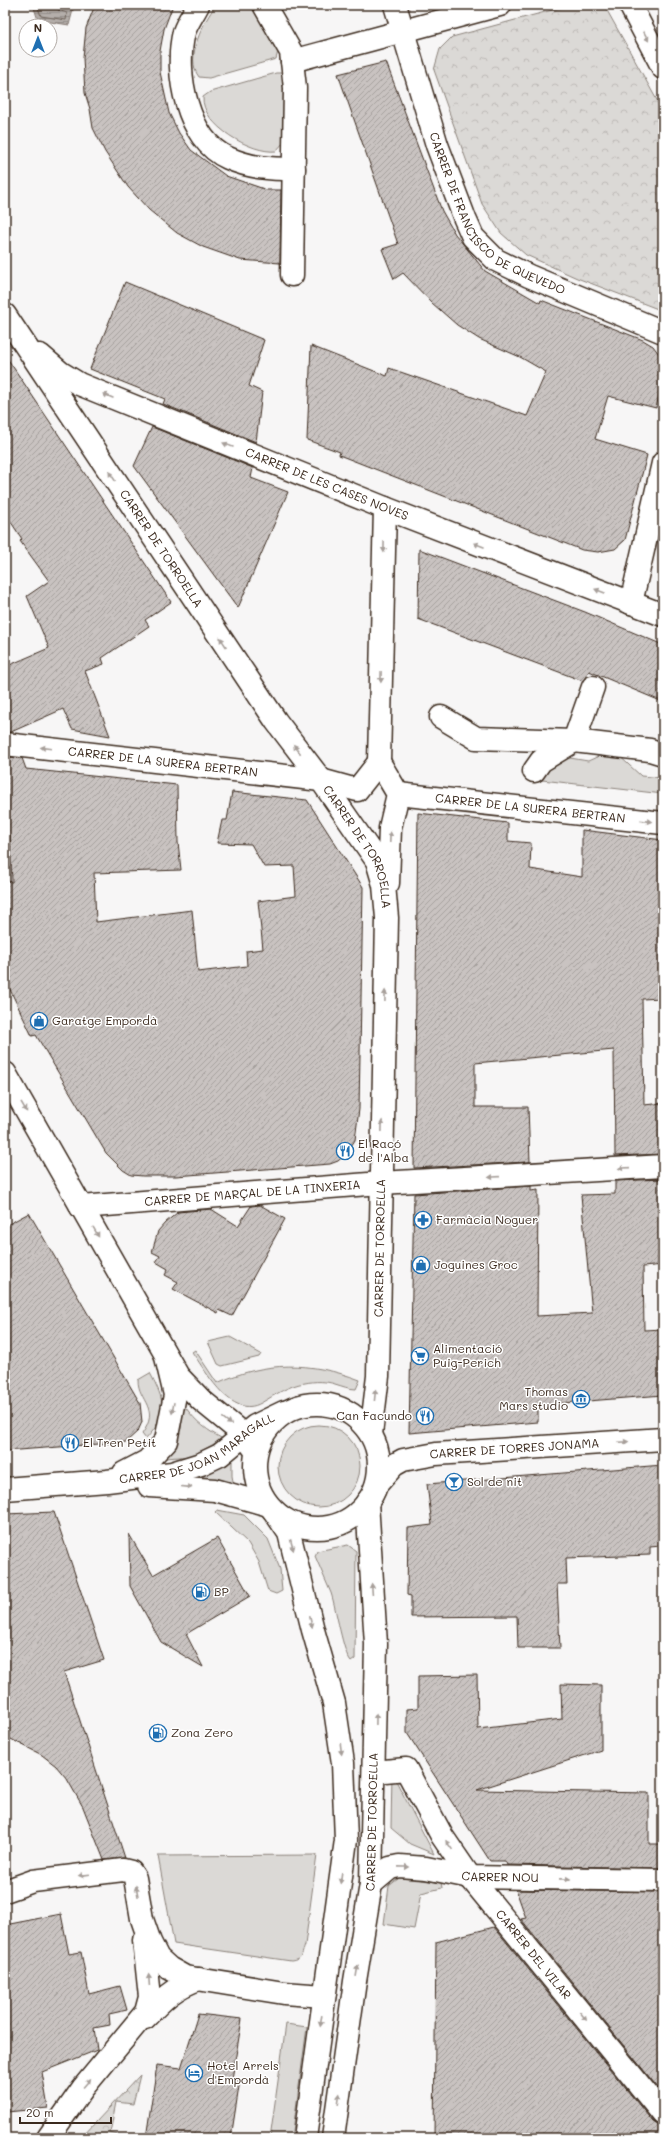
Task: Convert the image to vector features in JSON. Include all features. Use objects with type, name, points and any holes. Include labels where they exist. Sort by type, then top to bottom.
[{"type":"street","points":[[198,5],[184,31],[181,52],[186,100],[195,124],[208,143],[227,158],[249,166],[268,169],[294,169]]},
{"type":"street","points":[[264,5],[291,52],[295,88],[292,275]]},
{"type":"street","name":"CARRER DE FRANCISCO DE QUEVEDO","points":[[395,5],[401,31],[437,145],[465,220],[473,237],[496,260],[529,276],[663,332]]},
{"type":"street","points":[[292,61],[500,5]]},
{"type":"street","points":[[630,5],[663,68]]},
{"type":"street","name":"CARRER DE LES CASES NOVES","points":[[7,318],[46,361],[79,384],[385,508],[663,615]]},
{"type":"street","name":"CARRER DE TORROELLA","points":[[7,318],[276,721],[321,780],[377,861],[384,885],[387,918]]},
{"type":"street","points":[[631,603],[663,463]]},
{"type":"street","points":[[385,508],[379,762],[398,794]]},
{"type":"street","points":[[534,771],[541,760],[574,741],[594,687]]},
{"type":"street","points":[[441,717],[476,738],[574,741],[650,750],[663,754]]},
{"type":"street","name":"CARRER DE LA SURERA BERTRAN","points":[[5,744],[321,780]]},
{"type":"street","name":"CARRER DE TORROELLA","points":[[321,780],[357,790],[379,762]]},
{"type":"street","name":"CARRER DE TORROELLA","points":[[374,1442],[378,1376],[381,1183],[390,828],[398,794]]},
{"type":"street","name":"CARRER DE LA SURERA BERTRAN","points":[[398,794],[663,823]]},
{"type":"street","points":[[5,1073],[165,1356],[178,1376],[201,1400],[250,1443],[254,1474],[270,1507],[289,1533],[338,1725],[345,1801],[346,1840],[305,2138]]},
{"type":"street","name":"CARRER DE MARÇAL DE LA TINXERIA","points":[[81,1207],[381,1183],[663,1166]]},
{"type":"street","points":[[106,1481],[147,1461],[166,1441],[175,1395],[165,1356]]},
{"type":"street","points":[[250,1443],[284,1412],[305,1404],[328,1404],[356,1417],[374,1442],[403,1460]]},
{"type":"street","name":"CARRER DE TORRES JONAMA","points":[[372,1493],[394,1465],[403,1460],[436,1454],[663,1440]]},
{"type":"street","points":[[270,1507],[292,1523],[313,1528],[340,1524],[352,1517],[372,1493],[379,1465],[374,1442]]},
{"type":"street","name":"CARRER DE JOAN MARAGALL","points":[[5,1489],[106,1481],[172,1472],[201,1464],[250,1443]]},
{"type":"street","name":"CARRER DE JOAN MARAGALL","points":[[106,1481],[215,1490],[270,1507]]},
{"type":"street","name":"CARRER DE TORROELLA","points":[[333,2138],[355,1981],[371,1884],[376,1644],[372,1493]]},
{"type":"street","name":"CARRER NOU","points":[[374,1772],[406,1769],[442,1836],[470,1878],[663,1880]]},
{"type":"street","points":[[371,1884],[390,1868],[399,1866],[426,1868],[470,1878]]},
{"type":"street","points":[[5,1891],[34,1882],[123,1870],[131,1872],[135,1878],[142,1919],[150,1998],[146,2012],[134,2029]]},
{"type":"street","name":"CARRER DEL VILAR","points":[[470,1878],[663,2114]]},
{"type":"street","points":[[142,1919],[150,1942],[158,1958],[169,1968],[185,1977],[284,1993],[324,1996]]},
{"type":"street","points":[[48,2138],[83,2088],[134,2029],[166,1995],[176,1988],[199,1979]]},
{"type":"green space","points":[[216,5],[252,5],[278,51],[276,59],[209,78],[199,77],[195,69],[194,60],[197,40],[206,20]]},
{"type":"green space","points":[[571,5],[604,5],[663,111],[663,311],[577,278],[526,255],[501,233],[482,204],[434,70],[440,49],[452,37]]},
{"type":"green space","points":[[276,73],[281,73],[285,80],[284,142],[276,151],[266,151],[242,143],[230,136],[210,118],[205,107],[203,97],[210,92]]},
{"type":"green space","points":[[608,752],[616,753],[641,776],[663,778],[663,794],[542,780],[546,764],[564,757],[588,761]]},
{"type":"green space","points":[[230,1337],[261,1354],[259,1357],[222,1366],[218,1364],[208,1342]]},
{"type":"green space","points":[[195,1350],[217,1383],[253,1371],[271,1367],[288,1366],[323,1369],[360,1380],[356,1389],[324,1382],[299,1384],[282,1391],[261,1403],[250,1406],[240,1405],[220,1391],[192,1352]]},
{"type":"green space","points":[[150,1373],[159,1392],[162,1407],[158,1422],[146,1439],[142,1434],[147,1425],[149,1411],[141,1394],[138,1380]]},
{"type":"green space","points":[[182,1408],[186,1408],[203,1426],[223,1439],[192,1456],[166,1458],[164,1454],[181,1429]]},
{"type":"green space","points":[[319,1425],[335,1428],[348,1437],[357,1450],[360,1466],[357,1482],[348,1495],[335,1504],[319,1507],[303,1504],[290,1495],[281,1482],[278,1466],[281,1450],[290,1437],[303,1428]]},
{"type":"green space","points":[[232,1460],[232,1476],[234,1486],[190,1478],[220,1467]]},
{"type":"green space","points":[[217,1510],[244,1515],[268,1539],[280,1569],[282,1591],[276,1594],[268,1591],[259,1562],[248,1543],[215,1512]]},
{"type":"green space","points":[[348,1545],[356,1551],[355,1659],[351,1662],[342,1640],[331,1593],[315,1556],[317,1551]]},
{"type":"green space","points":[[392,1773],[434,1854],[410,1844],[391,1828]]},
{"type":"green space","points":[[317,1855],[305,1945],[299,1958],[291,1961],[174,1944],[158,1856]]},
{"type":"green space","points":[[399,1878],[441,1882],[442,1888],[421,1893],[414,1929],[384,1924],[389,1886]]},
{"type":"green space","points":[[286,2024],[307,2027],[292,2138],[270,2138]]},
{"type":"green space","points":[[140,2075],[133,2104],[116,2102],[110,2133],[130,2138],[81,2138]]},
{"type":"water","points":[[33,5],[54,5],[73,10],[69,25],[58,23],[58,18],[37,18]]},
{"type":"building","points":[[95,5],[173,5],[164,29],[160,51],[160,72],[169,113],[179,133],[191,150],[226,176],[267,190],[281,190],[280,263],[240,260],[203,247],[177,233],[149,210],[128,187],[105,152],[93,128],[90,109],[85,93],[83,58],[86,28]]},
{"type":"building","points":[[386,62],[442,211],[455,234],[485,271],[540,303],[541,300],[643,340],[653,346],[659,354],[663,364],[663,377],[656,408],[608,396],[595,439],[647,455],[625,540],[615,549],[598,552],[582,550],[339,455],[340,452],[307,440],[311,346],[387,376],[389,368],[527,416],[546,372],[520,357],[479,339],[457,325],[432,303],[403,273],[394,279],[382,249],[398,244],[338,74]]},
{"type":"building","points":[[125,282],[264,340],[249,386],[262,392],[256,442],[163,404],[165,399],[90,369]]},
{"type":"building","points":[[5,355],[171,602],[145,620],[149,626],[102,658],[104,664],[85,671],[110,736],[72,729],[63,709],[11,732],[5,732],[5,667],[49,648],[27,596],[49,581],[20,541],[22,539],[5,513]]},
{"type":"building","points":[[152,427],[253,468],[251,478],[288,492],[238,608],[134,466]]},
{"type":"building","points":[[419,549],[585,612],[663,645],[663,702],[589,671],[583,681],[418,619]]},
{"type":"building","points":[[5,757],[22,758],[26,769],[177,785],[178,842],[181,870],[94,873],[96,922],[192,910],[198,972],[247,966],[246,951],[263,949],[258,901],[296,896],[294,866],[264,867],[251,844],[217,843],[222,820],[227,820],[232,792],[307,800],[363,887],[359,1109],[355,1140],[346,1154],[338,1161],[330,1164],[176,1176],[143,1176],[131,1175],[123,1170],[106,1153],[36,1035],[32,1036],[5,979],[5,881],[12,882],[10,835],[5,835]]},
{"type":"building","points":[[418,813],[508,823],[508,841],[531,843],[530,869],[582,877],[582,830],[663,840],[663,998],[642,999],[644,1105],[663,1103],[663,1154],[615,1156],[614,1050],[475,1063],[475,1107],[528,1107],[530,1162],[414,1168]]},
{"type":"building","points":[[663,1179],[663,1265],[643,1267],[644,1330],[663,1329],[663,1395],[538,1405],[538,1422],[409,1433],[414,1194],[531,1186],[531,1191],[538,1190],[537,1316],[592,1313],[581,1195],[615,1194],[615,1181]]},
{"type":"building","points":[[260,1205],[285,1219],[232,1316],[219,1310],[218,1313],[173,1289],[178,1282],[165,1275],[168,1269],[156,1262],[160,1256],[152,1252],[158,1231],[165,1223],[178,1212],[211,1209],[238,1226],[251,1206]]},
{"type":"building","points":[[29,1213],[140,1403],[142,1422],[138,1431],[126,1442],[5,1451],[5,1226]]},
{"type":"building","points":[[663,1465],[663,1531],[661,1531],[661,1546],[650,1547],[650,1555],[566,1558],[567,1584],[557,1584],[560,1648],[518,1648],[517,1616],[411,1617],[411,1596],[407,1595],[408,1528],[432,1525],[427,1484]]},
{"type":"building","points":[[54,1512],[104,1660],[64,1672],[125,1858],[104,1860],[83,1807],[67,1779],[56,1766],[42,1755],[5,1736],[5,1514]]},
{"type":"building","points":[[129,1534],[153,1575],[217,1538],[250,1596],[186,1634],[203,1667],[161,1642],[130,1586]]},
{"type":"building","points":[[477,1675],[478,1729],[562,1719],[561,1684],[601,1685],[601,1750],[477,1790],[649,1793],[649,1844],[663,1844],[663,1868],[507,1865],[505,1861],[490,1861],[407,1733],[407,1709],[418,1708],[418,1676]]},
{"type":"building","points":[[516,1890],[663,1892],[663,2094],[521,1919],[526,1918]]},
{"type":"building","points":[[61,1914],[69,1954],[81,1952],[89,1994],[120,1986],[127,2010],[109,2014],[110,2025],[94,2028],[97,2050],[42,2072],[48,2108],[7,2112],[5,2088],[5,1925]]},
{"type":"building","points":[[494,1927],[653,2122],[663,2126],[663,2138],[434,2138],[436,1942]]},
{"type":"building","name":"Hotel Arrels d'Empordà","points":[[198,2014],[242,2019],[232,2079],[240,2080],[231,2138],[146,2138],[157,2065],[181,2068]]},
{"type":"place","name":"Garatge Empordà","points":[[39,1021]]},
{"type":"place","name":"El Racó de l'Alba","points":[[345,1151]]},
{"type":"place","name":"Farmàcia Noguer","points":[[423,1220]]},
{"type":"place","name":"Joguines Groc","points":[[421,1265]]},
{"type":"place","name":"Alimentació Puig-Perich","points":[[420,1356]]},
{"type":"place","name":"Thomas Mars studio","points":[[581,1399]]},
{"type":"place","name":"Can Facundo","points":[[425,1416]]},
{"type":"place","name":"El Tren Petit","points":[[70,1443]]},
{"type":"place","name":"Sol de nit","points":[[454,1482]]},
{"type":"place","name":"BP","points":[[201,1592]]},
{"type":"place","name":"Zona Zero","points":[[158,1733]]},
{"type":"place","name":"Hotel Arrels d'Empordà","points":[[194,2073]]}]
